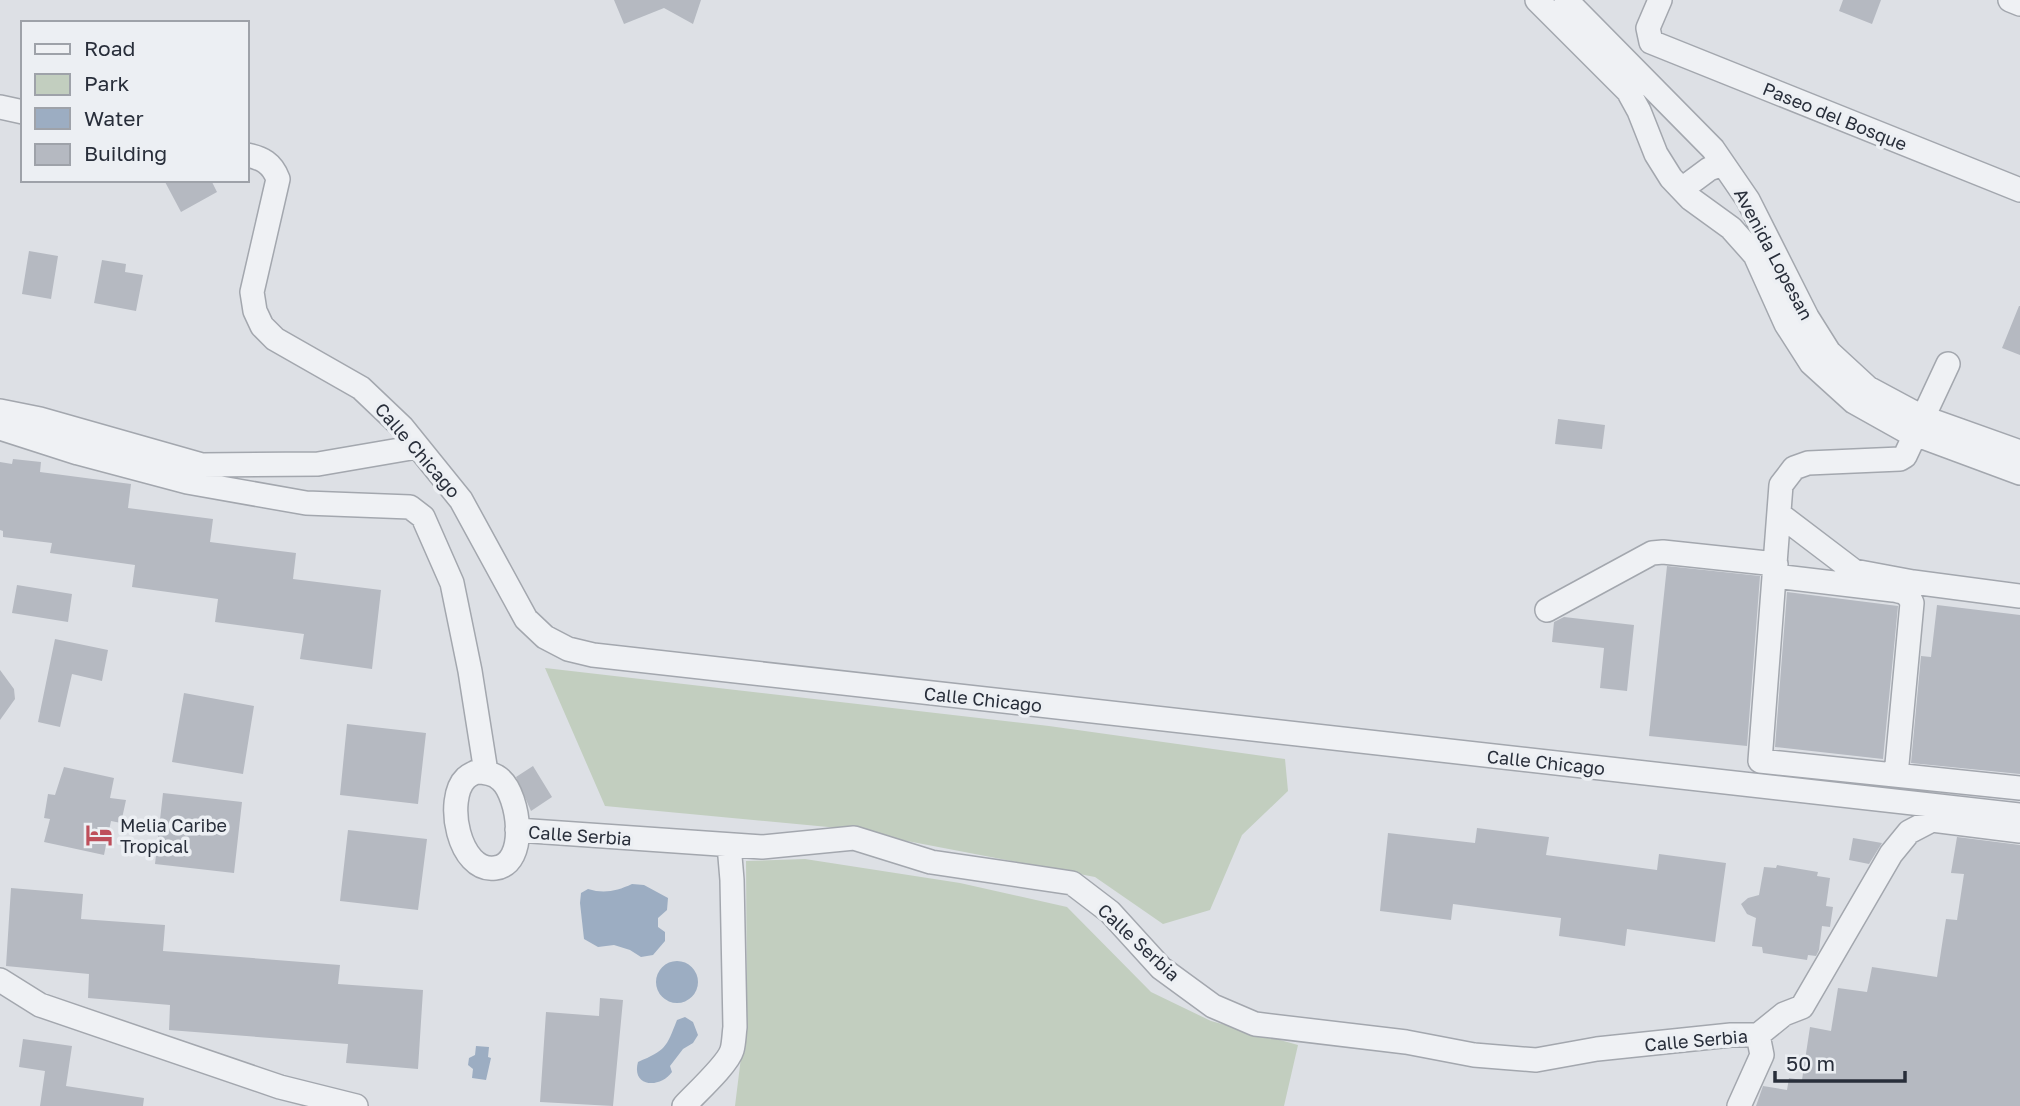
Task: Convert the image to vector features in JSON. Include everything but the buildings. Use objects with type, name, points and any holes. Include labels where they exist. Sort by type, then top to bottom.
[{"type":"street","name":"Avenida Lopesan","points":[[1537,0],[1628,90],[1671,178],[1691,199],[1731,228],[1755,255],[1786,324],[1811,363],[1854,402],[1919,426],[2020,473]]},
{"type":"street","name":"Avenida Lopesan","points":[[1566,0],[1713,149],[1748,200],[1807,317],[1829,352],[1868,388],[1919,426],[2020,452]]},
{"type":"street","name":"Paseo del Bosque","points":[[1660,0],[1648,28],[1651,42],[2020,190]]},
{"type":"street","points":[[2010,0],[2020,4]]},
{"type":"street","points":[[0,107],[21,112]]},
{"type":"street","name":"Calle Chicago","points":[[248,155],[270,164],[278,178],[251,292],[262,326],[292,351],[361,388],[402,427],[461,500],[526,619],[545,637],[568,649],[593,655],[2020,815]]},
{"type":"street","points":[[1682,190],[1709,169],[1723,164]]},
{"type":"street","points":[[1948,364],[1909,450],[1899,459],[1808,463],[1794,468],[1782,485],[1760,761],[2020,788]]},
{"type":"street","points":[[0,411],[40,418],[202,465],[318,464],[417,447]]},
{"type":"street","points":[[0,428],[78,453],[187,482],[306,503],[410,507],[423,517],[452,583],[470,671],[486,772]]},
{"type":"street","points":[[1779,514],[1854,571],[2020,596]]},
{"type":"street","points":[[1547,610],[1651,553],[1663,552],[1905,592],[1912,603],[1896,775]]},
{"type":"street","points":[[476,772],[486,772],[500,780],[510,794],[517,830],[512,858],[505,865],[494,869],[480,866],[466,852],[458,835],[456,818],[460,788],[466,778],[476,772]]},
{"type":"street","points":[[1739,1106],[1762,1055],[1758,1035],[1784,1014],[1802,1007],[1891,854],[1909,832],[1932,820],[2020,831]]},
{"type":"street","name":"Calle Serbia","points":[[517,830],[762,847],[854,838],[930,862],[1072,883],[1110,912],[1161,968],[1213,1006],[1255,1024],[1406,1042],[1474,1055],[1536,1060],[1597,1049],[1731,1035],[1758,1035]]},
{"type":"street","points":[[684,1106],[724,1064],[731,1051],[734,1027],[729,845]]},
{"type":"street","points":[[0,979],[40,1005],[280,1087],[356,1106]]},
{"type":"green space","points":[[545,668],[1049,726],[1285,759],[1288,791],[1242,835],[1210,910],[1163,924],[1095,877],[839,828],[605,806]]},
{"type":"green space","points":[[805,859],[960,883],[1067,907],[1151,992],[1211,1021],[1298,1045],[1284,1106],[735,1106],[747,1009],[746,861]]},
{"type":"water","points":[[632,884],[644,885],[668,898],[667,910],[658,918],[658,927],[665,932],[665,941],[653,955],[641,957],[614,945],[598,947],[584,939],[581,893],[588,889],[610,891]]},
{"type":"water","points":[[677,961],[691,968],[698,982],[691,996],[677,1003],[663,996],[656,982],[663,968]]},
{"type":"water","points":[[685,1017],[693,1022],[698,1035],[693,1043],[683,1049],[670,1066],[672,1072],[667,1077],[654,1083],[643,1081],[637,1070],[638,1062],[664,1047],[677,1020]]},
{"type":"water","points":[[476,1046],[489,1047],[488,1057],[491,1058],[486,1080],[472,1078],[473,1069],[468,1065],[469,1058],[475,1055]]},
{"type":"place","name":"Melia Caribe Tropical","points":[[99,835]]}]
